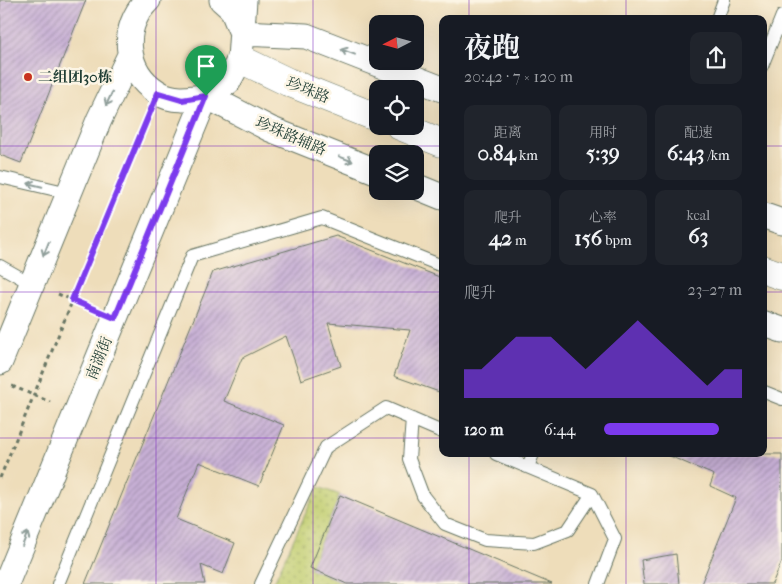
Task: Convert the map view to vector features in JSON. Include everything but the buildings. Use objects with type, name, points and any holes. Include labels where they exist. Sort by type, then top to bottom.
[{"type":"street","points":[[222,0],[232,9],[241,46]]},
{"type":"street","points":[[146,2],[130,30],[130,54],[140,77],[158,93],[182,100],[206,96],[228,82],[241,46],[244,0]]},
{"type":"street","points":[[241,46],[306,36],[439,88]]},
{"type":"street","name":"珍珠路","points":[[241,46],[288,82],[369,114]]},
{"type":"street","points":[[0,362],[99,120],[130,54]]},
{"type":"street","name":"珍珠路辅路","points":[[206,96],[270,130],[369,168]]},
{"type":"street","name":"南湖街","points":[[6,584],[206,96]]},
{"type":"street","points":[[422,135],[439,142]]},
{"type":"street","points":[[424,190],[439,196]]},
{"type":"street","points":[[767,217],[782,222]]},
{"type":"street","points":[[767,271],[782,276]]},
{"type":"street","points":[[767,324],[782,330]]},
{"type":"lane","points":[[718,15],[724,0]]},
{"type":"lane","points":[[767,54],[782,16]]},
{"type":"lane","points":[[0,177],[69,193]]},
{"type":"lane","points":[[58,584],[192,256],[322,218],[439,265]]},
{"type":"lane","points":[[0,266],[32,284]]},
{"type":"lane","points":[[767,393],[782,399]]},
{"type":"lane","points":[[261,584],[326,447],[386,408],[439,431]]},
{"type":"lane","points":[[412,419],[409,459],[423,496],[445,524],[486,540],[534,543],[568,530],[592,494]]},
{"type":"lane","points":[[503,457],[592,494],[615,539],[598,584]]},
{"type":"lane","points":[[528,467],[532,457]]},
{"type":"path","points":[[0,478],[158,93]]},
{"type":"path","points":[[32,284],[115,318]]},
{"type":"path","points":[[8,385],[76,413]]},
{"type":"green space","points":[[318,487],[340,495],[310,568],[347,584],[273,584]]},
{"type":"place","name":"二组团30栋","points":[[28,77]]},
{"type":"route","points":[[158,93],[182,100],[206,96],[115,318],[72,300],[158,93]]}]
